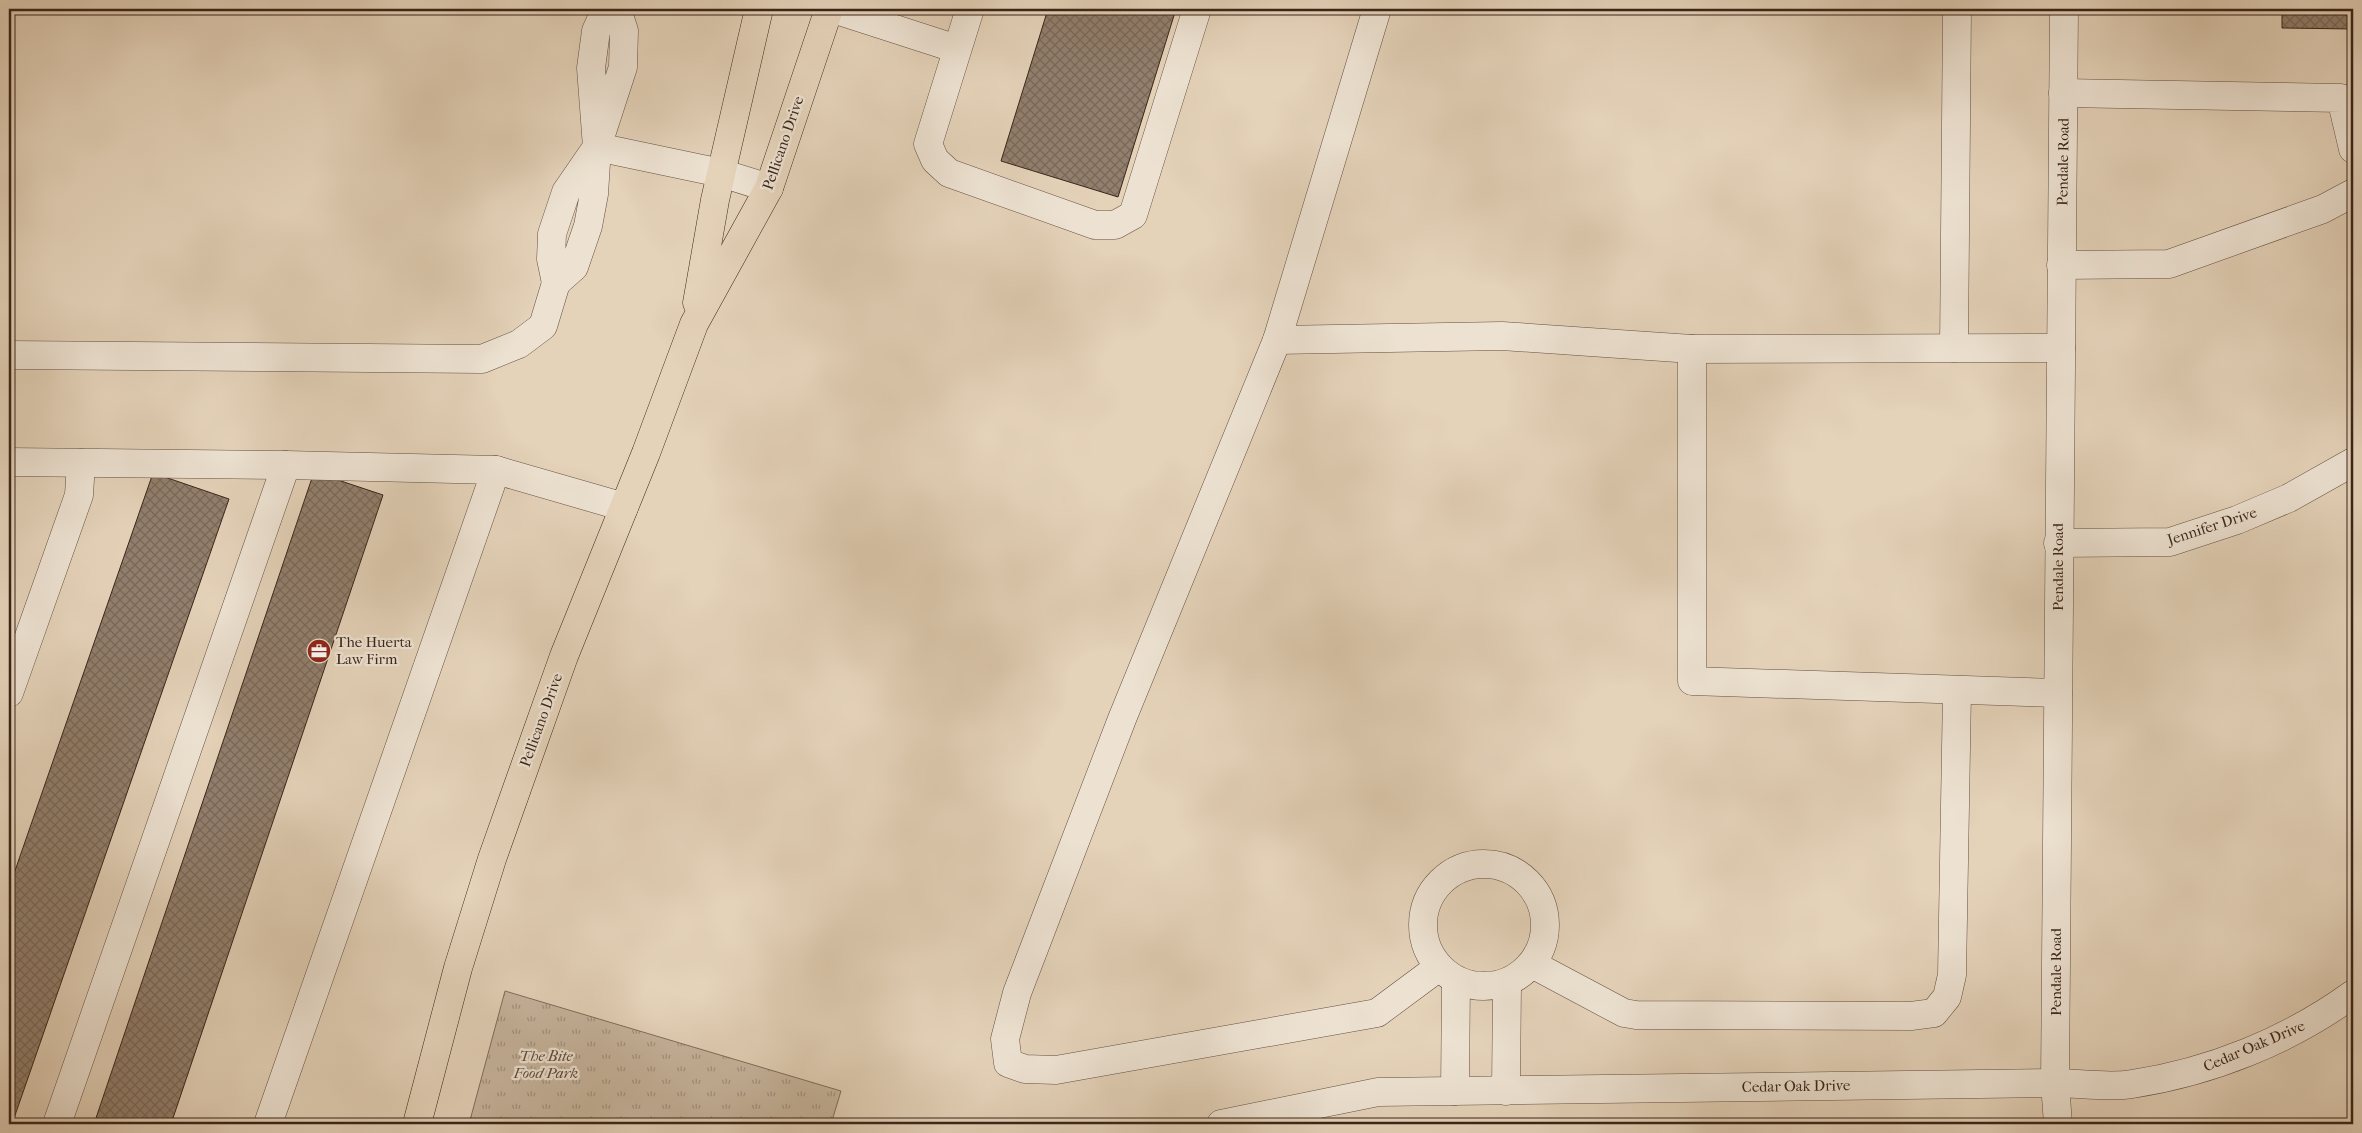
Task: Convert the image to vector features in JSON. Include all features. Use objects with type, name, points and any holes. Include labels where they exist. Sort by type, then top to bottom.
[{"type":"main road","name":"Pellicano Drive","points":[[694,324],[721,173],[760,9]]},
{"type":"main road","points":[[812,9],[816,48]]},
{"type":"main road","name":"Pellicano Drive","points":[[417,1124],[458,968],[492,859],[564,656],[646,453],[694,324],[769,188],[829,9]]},
{"type":"street","points":[[597,147],[591,68],[596,31],[606,9]]},
{"type":"street","points":[[9,355],[482,359],[518,344],[543,326],[556,282],[551,259],[552,234],[566,192],[597,147],[623,67],[624,31],[617,9]]},
{"type":"street","points":[[833,9],[956,49]]},
{"type":"street","points":[[970,9],[928,144],[935,160],[949,173],[1094,225],[1115,225],[1133,214],[1197,9]]},
{"type":"street","points":[[1377,9],[1277,340],[1122,719],[1017,993],[1005,1039],[1008,1062],[1025,1070],[1056,1070],[1377,1013],[1448,974]]},
{"type":"street","points":[[1954,348],[1957,9]]},
{"type":"street","name":"Pendale Road","points":[[2058,1124],[2056,1083],[2058,543],[2064,9]]},
{"type":"street","points":[[2063,93],[2347,98],[2353,149]]},
{"type":"street","points":[[597,147],[721,173],[769,188]]},
{"type":"street","points":[[2062,265],[2169,264],[2323,210],[2353,193]]},
{"type":"street","points":[[1277,340],[1502,336],[1692,349],[2061,348]]},
{"type":"street","points":[[1692,349],[1692,681],[1957,692],[2058,693]]},
{"type":"street","points":[[9,462],[286,465],[496,470],[624,507]]},
{"type":"street","name":"Jennifer Drive","points":[[2058,543],[2170,542],[2237,520],[2289,498],[2353,462]]},
{"type":"street","points":[[9,693],[79,495],[81,463]]},
{"type":"street","points":[[57,1124],[286,465]]},
{"type":"street","points":[[268,1124],[496,470]]},
{"type":"street","points":[[1532,964],[1624,1013],[1636,1015],[1911,1016],[1934,1013],[1947,997],[1952,975],[1957,692]]},
{"type":"street","points":[[1482,863],[1502,866],[1520,874],[1534,889],[1543,907],[1546,927],[1542,947],[1532,964],[1521,975],[1507,983],[1481,986],[1448,974],[1428,951],[1423,932],[1424,911],[1432,893],[1445,877],[1462,867],[1482,863]]},
{"type":"street","points":[[1448,974],[1455,1091]]},
{"type":"street","points":[[1506,1090],[1507,983]]},
{"type":"street","name":"Cedar Oak Drive","points":[[1221,1124],[1378,1092],[2056,1083],[2130,1085],[2213,1066],[2273,1042],[2325,1015],[2353,994]]},
{"type":"green space","name":"The Bite Food Park","points":[[505,991],[841,1091],[831,1124],[469,1124]]},
{"type":"building","points":[[1048,9],[1176,9],[1118,197],[1001,161]]},
{"type":"building","points":[[2282,9],[2353,9],[2353,29],[2282,28]]},
{"type":"building","points":[[314,472],[383,495],[171,1124],[94,1124]]},
{"type":"building","points":[[153,473],[229,499],[12,1124],[9,1124],[9,888]]},
{"type":"place","name":"The Huerta Law Firm","points":[[319,651]]}]
